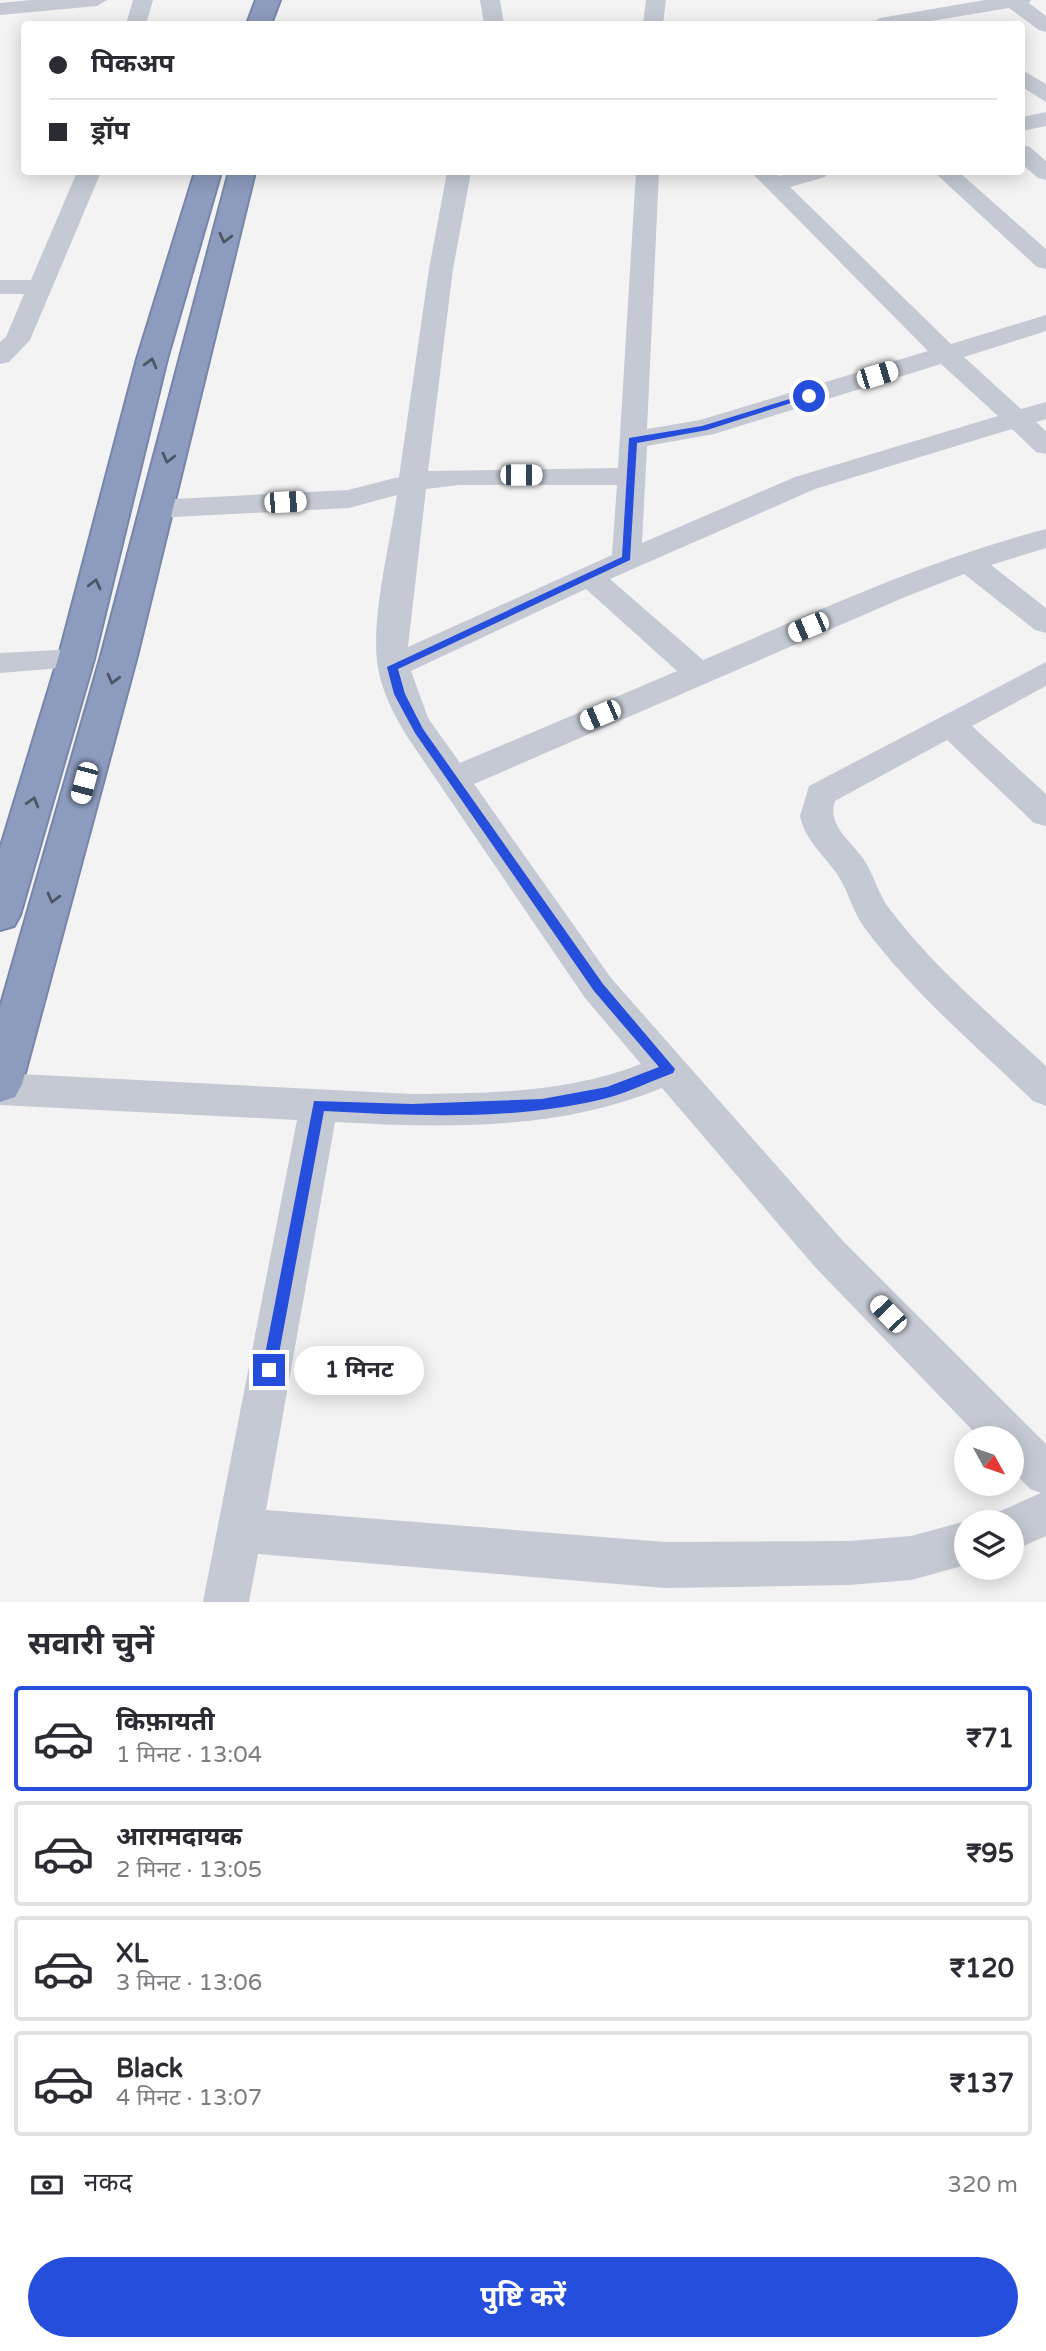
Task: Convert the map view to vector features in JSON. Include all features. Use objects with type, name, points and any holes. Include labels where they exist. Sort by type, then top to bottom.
[{"type":"highway","points":[[259,21],[268,0]]},
{"type":"highway","points":[[0,915],[76,659],[152,359],[207,175]]},
{"type":"highway","points":[[0,1087],[112,682],[241,175]]},
{"type":"street","points":[[0,9],[97,0]]},
{"type":"street","points":[[136,21],[143,0]]},
{"type":"street","points":[[490,0],[494,21]]},
{"type":"street","points":[[653,21],[656,0]]},
{"type":"street","points":[[923,21],[951,19],[1017,1],[1046,26]]},
{"type":"street","points":[[1025,78],[1046,95]]},
{"type":"street","points":[[1025,123],[1046,119]]},
{"type":"street","points":[[1025,155],[1046,173]]},
{"type":"street","points":[[0,356],[17,340],[88,175]]},
{"type":"street","points":[[458,175],[441,269],[415,481],[392,634],[393,667],[399,694],[419,730],[598,988],[829,1254],[996,1426]]},
{"type":"street","points":[[627,558],[647,175]]},
{"type":"street","points":[[768,178],[792,175]]},
{"type":"street","points":[[949,175],[1046,262]]},
{"type":"street","points":[[768,178],[946,354],[1046,446]]},
{"type":"street","points":[[0,287],[40,287]]},
{"type":"street","points":[[632,440],[704,428],[1046,323]]},
{"type":"street","points":[[393,667],[627,558],[805,483],[1046,410]]},
{"type":"street","points":[[155,509],[349,499],[415,481],[494,475],[631,476]]},
{"type":"street","points":[[454,779],[698,673],[968,562],[1046,538]]},
{"type":"street","points":[[968,562],[1046,622]]},
{"type":"street","points":[[589,576],[698,673]]},
{"type":"street","points":[[0,663],[76,659]]},
{"type":"street","points":[[1046,673],[821,794],[814,808],[815,821],[852,868],[876,917],[945,993],[1046,1090]]},
{"type":"street","points":[[950,724],[1046,814]]},
{"type":"street","points":[[0,1087],[412,1110],[536,1105],[608,1092],[668,1069]]},
{"type":"street","points":[[226,1602],[319,1105]]},
{"type":"street","points":[[1024,1453],[1046,1474]]},
{"type":"street","points":[[1024,1523],[1046,1513]]},
{"type":"street","points":[[239,1530],[666,1565],[849,1563],[911,1558],[954,1546]]},
{"type":"route","points":[[269,1370],[319,1105],[412,1110],[523,1107],[560,1103],[608,1092],[668,1069],[598,988],[548,919],[482,818],[419,730],[399,694],[393,667],[627,558],[632,440],[677,435],[809,396]]}]
